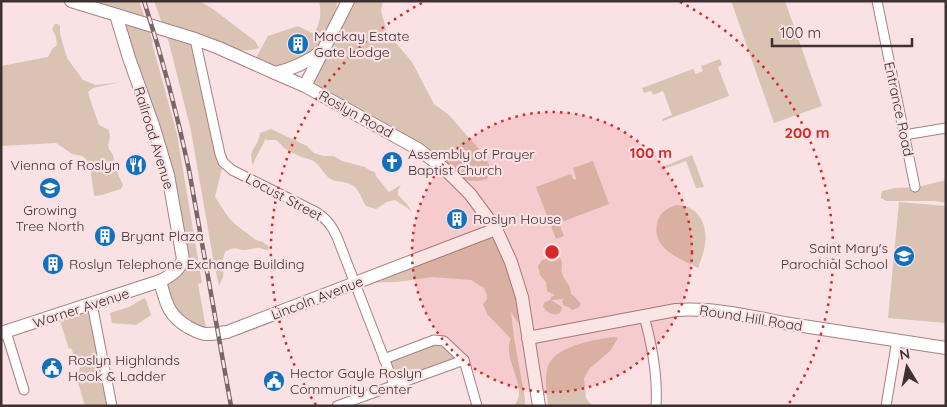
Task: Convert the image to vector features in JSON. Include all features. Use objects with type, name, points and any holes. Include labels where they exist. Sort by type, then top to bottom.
[{"type":"street","name":"Roslyn Road","points":[[71,1],[220,48],[305,86],[418,149],[453,176],[470,194],[496,230],[511,262],[522,297],[539,406]]},
{"type":"street","points":[[305,86],[348,1]]},
{"type":"street","name":"Entrance Road","points":[[877,1],[915,187]]},
{"type":"street","points":[[89,7],[106,19],[124,42]]},
{"type":"street","name":"Railroad Avenue","points":[[116,15],[168,175],[183,256],[183,260],[178,268],[160,281]]},
{"type":"street","name":"Locust Street","points":[[195,39],[223,162],[232,170],[316,212],[328,220],[337,237],[394,384]]},
{"type":"street","points":[[275,73],[296,66],[313,58],[322,51]]},
{"type":"street","points":[[904,135],[946,128]]},
{"type":"street","name":"Lincoln Avenue","points":[[160,281],[169,309],[175,318],[191,329],[201,333],[229,332],[496,230]]},
{"type":"street","name":"Warner Avenue","points":[[4,333],[160,281]]},
{"type":"street","points":[[92,304],[112,406]]},
{"type":"street","name":"Round Hill Road","points":[[528,338],[676,310],[701,310],[946,348]]},
{"type":"street","points":[[644,316],[654,360],[656,406]]},
{"type":"street","points":[[4,333],[24,390]]},
{"type":"street","points":[[384,359],[434,340],[444,340],[464,360],[477,406]]},
{"type":"street","points":[[886,406],[897,340]]},
{"type":"street","points":[[337,406],[464,360]]},
{"type":"shaded area","points":[[71,1],[139,1],[153,42],[177,134],[202,283],[198,284],[207,334],[180,322],[160,281],[178,268],[175,217],[116,15]]},
{"type":"shaded area","points":[[154,1],[199,1],[213,9],[255,41],[259,48],[236,50],[195,39],[193,54],[217,162],[222,168],[215,197],[236,225],[269,247],[268,250],[235,248],[225,252],[221,266],[223,276],[219,286],[191,131],[169,43]]},
{"type":"shaded area","points":[[319,1],[337,1],[336,16],[348,1],[383,1],[381,10],[386,29],[412,62],[434,104],[449,115],[478,148],[489,164],[487,179],[472,181],[450,173],[305,86],[321,53],[288,69],[253,63],[268,36],[298,26],[314,34],[320,18]]},
{"type":"shaded area","points":[[731,1],[785,1],[822,106],[774,123]]},
{"type":"shaded area","points":[[55,24],[60,26],[60,34],[67,58],[83,80],[96,85],[121,82],[93,88],[88,92],[99,125],[109,130],[108,145],[123,185],[121,189],[95,196],[90,167],[86,159],[72,154],[56,143],[1,146],[1,66],[48,57],[52,49],[57,45],[52,29]]},
{"type":"shaded area","points":[[720,59],[722,65],[718,67],[729,96],[663,121],[662,119],[672,115],[663,91],[653,95],[651,91],[644,93],[642,88],[693,69],[696,74],[703,71],[701,66]]},
{"type":"shaded area","points":[[271,129],[307,146],[314,153],[323,156],[334,156],[342,161],[365,167],[375,172],[389,192],[401,185],[398,195],[412,212],[395,200],[387,202],[376,209],[366,206],[354,187],[331,179],[314,162],[284,148],[276,140],[265,139],[253,166],[251,156],[260,133]]},
{"type":"shaded area","points":[[692,155],[704,187],[696,188],[686,161],[661,170],[660,168]]},
{"type":"shaded area","points":[[593,161],[609,204],[559,223],[564,236],[556,239],[536,187],[571,174],[575,180],[573,168]]},
{"type":"shaded area","points":[[946,180],[946,203],[935,201],[886,201],[881,198],[882,191],[895,188],[918,187]]},
{"type":"shaded area","points":[[899,202],[946,206],[946,323],[888,318]]},
{"type":"shaded area","points":[[676,205],[690,208],[696,212],[703,223],[706,237],[698,268],[668,251],[658,238],[656,230],[659,217],[670,207]]},
{"type":"shaded area","points":[[496,229],[528,338],[511,312],[525,406],[514,406],[519,390],[510,355],[511,339],[487,314],[483,304],[487,299],[484,288],[471,280],[432,277],[398,282],[355,283]]},
{"type":"shaded area","points":[[555,255],[561,259],[562,273],[571,294],[581,304],[578,308],[572,310],[564,306],[562,301],[564,299],[551,300],[562,307],[559,314],[549,313],[543,306],[545,302],[555,295],[547,291],[546,282],[540,275],[538,266],[542,260]]},
{"type":"shaded area","points":[[144,298],[151,315],[136,325],[112,323],[110,313],[129,307]]},
{"type":"shaded area","points":[[92,304],[111,406],[85,406],[77,379],[81,377],[79,371],[80,363],[71,348],[69,349],[58,315]]},
{"type":"shaded area","points":[[614,337],[618,338],[610,351],[590,368],[584,378],[586,398],[592,406],[548,406],[546,376],[548,366],[553,359],[568,348]]},
{"type":"shaded area","points":[[439,340],[464,360],[394,384],[384,359]]},
{"type":"railway","points":[[144,1],[169,85],[189,170],[231,406]]},
{"type":"place","name":"Mackay Estate Gate Lodge","points":[[298,44]]},
{"type":"place","name":"Assembly of Prayer Baptist Church","points":[[392,162]]},
{"type":"place","name":"Vienna of Roslyn","points":[[136,165]]},
{"type":"place","name":"Growing Tree North","points":[[50,188]]},
{"type":"place","name":"Roslyn House","points":[[457,219]]},
{"type":"place","name":"Bryant Plaza","points":[[105,236]]},
{"type":"place","name":"Saint Mary's Parochial School","points":[[904,256]]},
{"type":"place","name":"Roslyn Telephone Exchange Building","points":[[53,264]]},
{"type":"place","name":"Roslyn Highlands Hook & Ladder","points":[[52,368]]},
{"type":"place","name":"Hector Gayle Roslyn Community Center","points":[[274,381]]}]
